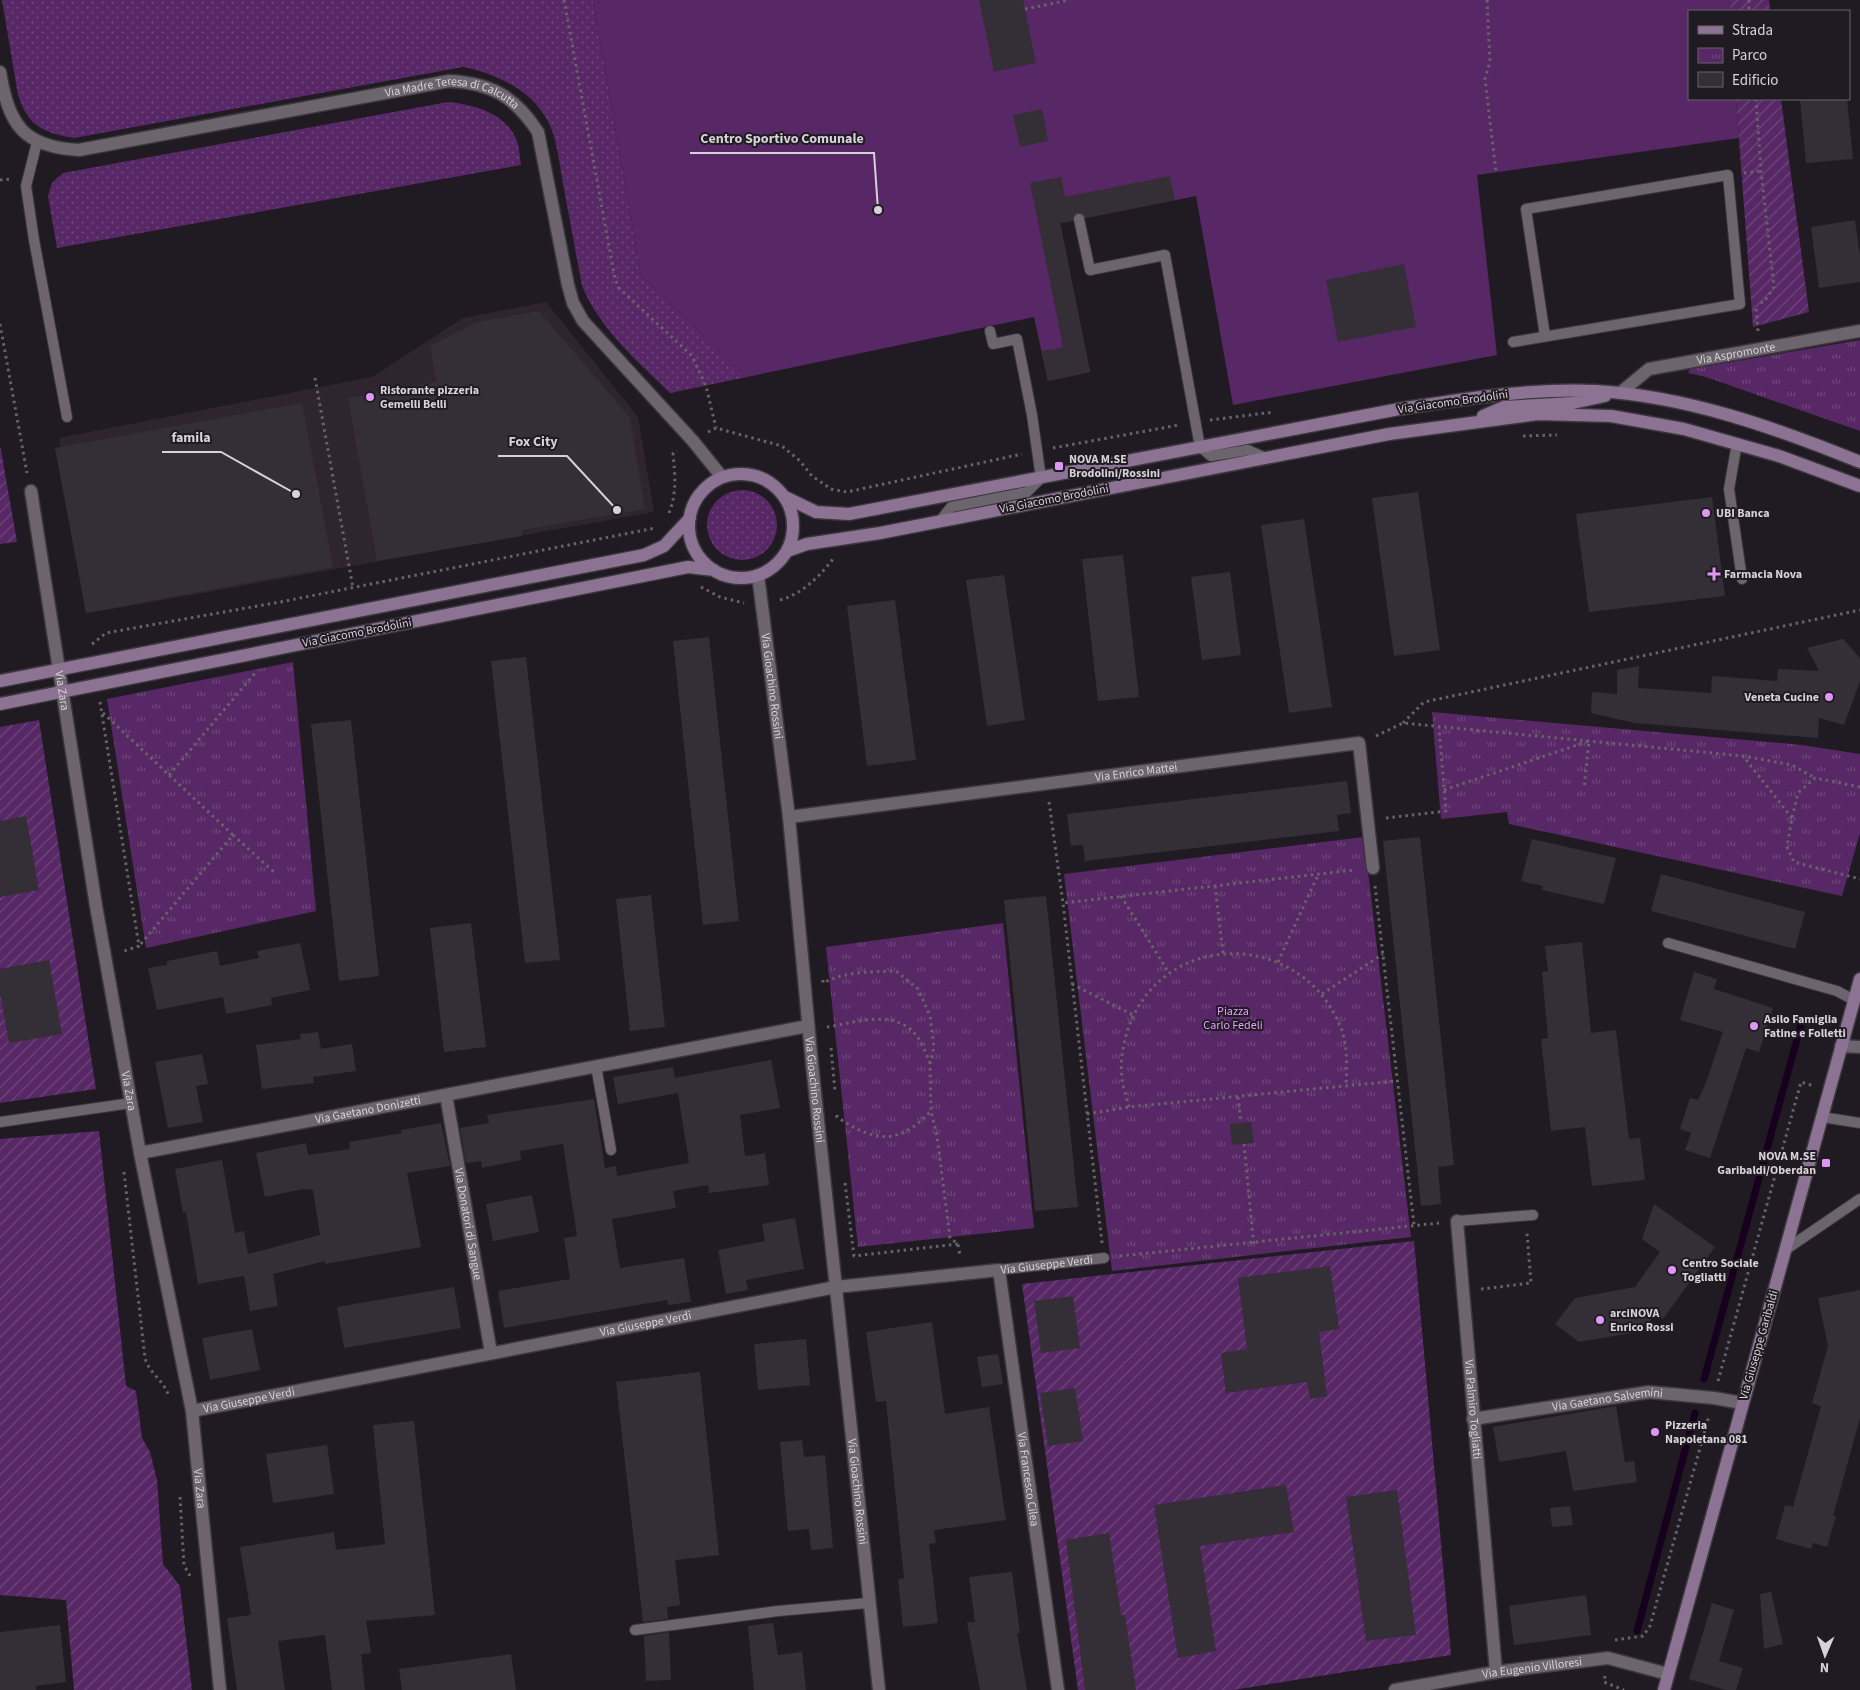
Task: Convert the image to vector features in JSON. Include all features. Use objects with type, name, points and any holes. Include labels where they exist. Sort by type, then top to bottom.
[{"type":"main road","name":"Via Giacomo Brodolini","points":[[785,497],[809,510],[843,515],[1399,409],[1484,397],[1550,391],[1620,393],[1665,401],[1751,422],[1786,433],[1860,462]]},
{"type":"main road","name":"Via Giacomo Brodolini","points":[[1469,422],[1504,407],[1573,403],[1620,393]]},
{"type":"main road","name":"Via Giacomo Brodolini","points":[[787,552],[807,544],[940,521],[1389,434],[1538,414],[1588,414],[1656,423],[1737,443],[1860,486]]},
{"type":"main road","points":[[738,474],[756,475],[773,484],[785,497],[791,508],[794,522],[793,535],[787,552],[774,566],[758,575],[734,577],[714,570],[703,561],[695,549],[690,534],[690,518],[700,494],[710,484],[722,477],[738,474]]},
{"type":"main road","name":"Via Giacomo Brodolini","points":[[0,681],[644,555],[658,550],[669,542],[690,518]]},
{"type":"main road","name":"Via Giacomo Brodolini","points":[[0,704],[688,567],[714,570]]},
{"type":"main road","name":"Via Giuseppe Garibaldi","points":[[1664,1690],[1860,979]]},
{"type":"street","name":"Via Madre Teresa di Calcutta","points":[[0,72],[5,99],[11,116],[20,128],[37,142],[55,149],[80,150],[450,81],[486,86],[506,96],[524,111],[538,132],[573,303],[584,321],[693,441],[722,477]]},
{"type":"street","name":"Via Aspromonte","points":[[1620,393],[1649,369],[1860,331]]},
{"type":"street","name":"Via Zara","points":[[31,491],[96,906],[140,1153],[192,1411],[220,1690]]},
{"type":"street","name":"Via Gioachino Rossini","points":[[758,575],[760,604],[788,817],[868,1603],[879,1690]]},
{"type":"street","name":"Via Enrico Mattei","points":[[788,817],[1359,743]]},
{"type":"street","points":[[1359,743],[1373,868]]},
{"type":"street","name":"Via Gaetano Donizetti","points":[[140,1153],[808,1026]]},
{"type":"street","points":[[1841,1046],[1860,1047]]},
{"type":"street","name":"Via Donatori di Sangue","points":[[446,1095],[490,1353]]},
{"type":"street","name":"Via Palmiro Togliatti","points":[[1457,1221],[1496,1672]]},
{"type":"street","name":"Via Giuseppe Verdi","points":[[192,1411],[836,1287],[999,1270]]},
{"type":"street","name":"Via Francesco Cilea","points":[[999,1270],[1058,1690]]},
{"type":"street","name":"Via Gaetano Salvemini","points":[[1473,1419],[1649,1392],[1714,1398],[1742,1403]]},
{"type":"street","name":"Via Eugenio Villoresi","points":[[1395,1690],[1496,1672],[1608,1658],[1668,1674]]},
{"type":"lane","points":[[37,142],[26,186],[34,240],[67,417]]},
{"type":"lane","points":[[1513,342],[1740,304],[1728,175],[1526,209],[1546,336]]},
{"type":"lane","points":[[1079,219],[1090,270],[1165,255],[1200,447],[1211,456],[1248,450],[1266,458]]},
{"type":"lane","points":[[940,521],[951,507],[1027,492],[1041,478],[1032,415],[1017,339],[993,344],[990,331]]},
{"type":"lane","points":[[1737,443],[1730,489],[1742,579]]},
{"type":"lane","points":[[1668,943],[1837,991],[1854,1000]]},
{"type":"lane","points":[[596,1066],[611,1150]]},
{"type":"lane","points":[[0,1122],[131,1103]]},
{"type":"lane","points":[[1822,1117],[1860,1123]]},
{"type":"lane","points":[[1785,1250],[1860,1199]]},
{"type":"lane","name":"Via Palmiro Togliatti","points":[[1457,1221],[1529,1215]]},
{"type":"lane","name":"Via Giuseppe Verdi","points":[[999,1270],[1104,1258]]},
{"type":"lane","points":[[635,1630],[778,1611],[868,1603]]},
{"type":"path","points":[[564,0],[615,279],[619,288],[692,356],[706,386],[716,428]]},
{"type":"path","points":[[1025,10],[1070,0]]},
{"type":"path","points":[[1487,0],[1490,62],[1485,79],[1496,172]]},
{"type":"path","points":[[1740,304],[1764,302],[1774,288],[1761,171],[1756,100]]},
{"type":"path","points":[[1756,304],[1759,348]]},
{"type":"path","points":[[0,324],[31,491]]},
{"type":"path","points":[[315,378],[353,588]]},
{"type":"path","points":[[668,516],[674,500],[676,480],[673,453],[716,428],[782,446],[800,461],[812,476],[830,489],[847,492],[1036,451],[1196,422],[1284,411]]},
{"type":"path","points":[[1513,437],[1560,435]]},
{"type":"path","points":[[91,645],[106,633],[353,588],[627,535],[659,527]]},
{"type":"path","points":[[699,587],[720,597],[744,603],[760,604],[784,599],[804,589],[820,576],[834,559],[842,557]]},
{"type":"path","points":[[1359,743],[1403,723],[1424,702],[1860,610]]},
{"type":"path","points":[[169,775],[260,668],[250,669]]},
{"type":"path","points":[[103,712],[274,872]]},
{"type":"path","points":[[1403,723],[1743,756],[1792,764],[1815,778],[1860,787]]},
{"type":"path","points":[[1369,819],[1446,811],[1439,728]]},
{"type":"path","points":[[1584,789],[1589,741]]},
{"type":"path","points":[[1444,790],[1589,741]]},
{"type":"path","points":[[1743,756],[1792,818]]},
{"type":"path","points":[[1815,778],[1798,793],[1787,847],[1794,862],[1860,879]]},
{"type":"path","points":[[1046,783],[1063,903],[1104,1258],[1424,1225]]},
{"type":"path","points":[[139,946],[234,835]]},
{"type":"path","points":[[1063,903],[1373,868],[1414,1225]]},
{"type":"path","points":[[1278,962],[1318,874]]},
{"type":"path","points":[[1214,886],[1223,953]]},
{"type":"path","points":[[1121,896],[1169,973]]},
{"type":"path","points":[[1129,1108],[1122,1077],[1122,1053],[1133,1015],[1148,992],[1169,973],[1195,960],[1223,953],[1251,954],[1278,962],[1302,975],[1322,994],[1339,1022],[1347,1053],[1346,1085]]},
{"type":"path","points":[[1322,994],[1383,954]]},
{"type":"path","points":[[822,973],[823,982],[836,976],[864,972],[896,971],[918,989],[930,1016],[934,1047],[930,1063],[931,1111],[937,1136],[950,1238],[958,1244],[963,1274]]},
{"type":"path","points":[[1072,984],[1133,1015]]},
{"type":"path","points":[[829,1036],[827,1027],[873,1019],[888,1019],[902,1024],[916,1034],[930,1063]]},
{"type":"path","points":[[830,1044],[836,1099]]},
{"type":"path","points":[[1087,1114],[1129,1108],[1396,1081]]},
{"type":"path","points":[[1238,1097],[1242,1123]]},
{"type":"path","points":[[837,1108],[839,1127]]},
{"type":"path","points":[[838,1118],[859,1132],[888,1137],[905,1132],[918,1125],[931,1111]]},
{"type":"path","points":[[1244,1144],[1254,1247]]},
{"type":"path","points":[[844,1177],[854,1256],[958,1244]]},
{"type":"path","points":[[1478,1294],[1483,1288],[1531,1283],[1529,1215]]},
{"type":"shaded area","points":[[546,302],[638,417],[654,512],[89,613],[59,438],[372,377],[463,318]]},
{"type":"green space","points":[[2,0],[593,0],[641,275],[747,377],[670,393],[620,344],[599,316],[582,286],[558,152],[550,125],[532,100],[507,82],[463,67],[74,138],[54,134],[38,126],[32,121],[22,106],[18,95]]},
{"type":"green space","points":[[593,0],[1729,0],[1730,10],[1688,10],[1688,100],[1736,100],[1739,138],[1477,175],[1497,355],[1233,405],[1196,196],[1060,223],[1090,372],[1048,381],[1034,317],[747,377],[641,275]]},
{"type":"green space","points":[[1729,0],[1769,0],[1770,10],[1730,10]]},
{"type":"green space","points":[[1736,100],[1781,100],[1809,312],[1753,327]]},
{"type":"green space","points":[[448,102],[479,108],[497,117],[512,131],[517,141],[521,165],[57,248],[48,196],[52,183],[63,173]]},
{"type":"green space","points":[[1860,340],[1860,431],[1706,377],[1688,373],[1690,369]]},
{"type":"green space","points":[[0,445],[17,542],[0,544]]},
{"type":"green space","points":[[749,490],[762,496],[771,505],[775,511],[777,525],[775,539],[767,550],[756,558],[735,560],[728,558],[717,550],[709,539],[707,518],[709,511],[717,500],[728,492]]},
{"type":"green space","points":[[293,662],[316,911],[146,948],[107,699]]},
{"type":"green space","points":[[1432,712],[1802,745],[1860,754],[1860,833],[1842,896],[1509,824],[1507,812],[1441,819]]},
{"type":"green space","points":[[39,720],[96,1089],[0,1103],[0,727]]},
{"type":"green space","name":"Piazza Carlo Fedeli","points":[[1364,837],[1411,1237],[1112,1271],[1064,874]]},
{"type":"green space","points":[[1003,923],[1034,1228],[858,1247],[826,947]]},
{"type":"green space","points":[[99,1131],[126,1386],[136,1391],[142,1438],[150,1452],[157,1480],[163,1564],[180,1586],[192,1690],[74,1690],[66,1600],[0,1595],[0,1139]]},
{"type":"green space","points":[[1414,1241],[1451,1655],[1233,1690],[1078,1690],[1022,1284]]},
{"type":"building","points":[[979,0],[1023,0],[1036,63],[994,72]]},
{"type":"building","points":[[1800,100],[1847,100],[1853,159],[1806,163]]},
{"type":"building","points":[[1042,109],[1048,141],[1020,147],[1013,115]]},
{"type":"building","points":[[1170,176],[1175,200],[1086,218],[1084,214],[1078,212],[1074,214],[1072,221],[1060,223],[1090,372],[1048,381],[1042,351],[1063,347],[1030,183],[1061,177],[1065,197]]},
{"type":"building","points":[[1855,220],[1860,256],[1860,282],[1819,288],[1811,227]]},
{"type":"building","points":[[1404,264],[1416,327],[1338,342],[1326,280]]},
{"type":"building","points":[[539,311],[630,418],[645,509],[522,530],[522,536],[377,561],[348,398],[436,382],[430,346],[477,322]]},
{"type":"building","points":[[302,403],[333,567],[86,613],[55,448]]},
{"type":"building","points":[[1418,492],[1440,650],[1394,656],[1372,498]]},
{"type":"building","points":[[1712,497],[1725,596],[1589,612],[1576,514]]},
{"type":"building","points":[[1304,519],[1332,707],[1289,713],[1261,525]]},
{"type":"building","points":[[1123,555],[1139,697],[1098,701],[1082,559]]},
{"type":"building","points":[[1230,572],[1241,655],[1202,660],[1191,577]]},
{"type":"building","points":[[1004,575],[1025,720],[987,726],[966,580]]},
{"type":"building","points":[[895,600],[916,760],[867,766],[847,606]]},
{"type":"building","points":[[709,637],[739,921],[703,925],[673,641]]},
{"type":"building","points":[[1843,639],[1860,658],[1860,681],[1844,725],[1819,718],[1818,738],[1635,723],[1591,713],[1592,692],[1617,694],[1617,670],[1639,666],[1638,688],[1711,693],[1712,676],[1777,681],[1778,669],[1819,671],[1807,648]]},
{"type":"building","points":[[526,657],[560,960],[525,963],[491,661]]},
{"type":"building","points":[[351,720],[379,976],[339,981],[311,724]]},
{"type":"building","points":[[1347,781],[1351,813],[1337,815],[1339,831],[1085,861],[1083,845],[1071,846],[1067,814]]},
{"type":"building","points":[[26,816],[39,890],[0,897],[0,821]]},
{"type":"building","points":[[1420,837],[1454,1165],[1438,1167],[1441,1204],[1421,1206],[1383,841]]},
{"type":"building","points":[[1532,839],[1616,858],[1604,904],[1542,890],[1543,886],[1521,881]]},
{"type":"building","points":[[1661,874],[1805,912],[1795,949],[1651,911]]},
{"type":"building","points":[[651,895],[665,1027],[630,1031],[616,899]]},
{"type":"building","points":[[1046,896],[1078,1207],[1035,1211],[1004,900]]},
{"type":"building","points":[[471,923],[486,1047],[444,1052],[430,928]]},
{"type":"building","points":[[1582,942],[1591,1033],[1616,1030],[1629,1139],[1640,1138],[1645,1180],[1592,1186],[1585,1127],[1551,1131],[1541,1039],[1548,1038],[1542,972],[1548,971],[1545,946]]},
{"type":"building","points":[[300,943],[310,990],[271,998],[272,1005],[226,1014],[223,997],[157,1010],[148,968],[167,965],[167,961],[217,951],[220,966],[259,958],[257,951]]},
{"type":"building","points":[[49,960],[62,1034],[9,1043],[0,993],[0,969]]},
{"type":"building","points":[[1694,972],[1717,979],[1714,989],[1773,1008],[1759,1052],[1746,1048],[1710,1158],[1685,1150],[1691,1133],[1680,1129],[1690,1098],[1698,1100],[1706,1083],[1723,1032],[1680,1020]]},
{"type":"building","points":[[318,1032],[321,1049],[352,1044],[356,1071],[313,1077],[314,1083],[262,1089],[256,1045],[301,1039],[300,1034]]},
{"type":"building","points":[[202,1054],[208,1084],[196,1086],[203,1122],[168,1128],[155,1062]]},
{"type":"building","points":[[771,1060],[780,1108],[740,1115],[745,1156],[765,1153],[769,1185],[709,1193],[708,1185],[673,1191],[676,1208],[612,1219],[620,1268],[684,1258],[691,1302],[668,1305],[667,1300],[504,1328],[498,1291],[570,1279],[564,1238],[577,1236],[563,1144],[520,1151],[521,1160],[482,1168],[481,1161],[466,1163],[460,1128],[489,1123],[487,1115],[594,1099],[605,1168],[616,1166],[617,1176],[689,1163],[678,1093],[618,1104],[613,1077],[673,1067],[675,1078]]},
{"type":"building","points":[[1251,1122],[1254,1143],[1232,1145],[1230,1124]]},
{"type":"building","points":[[441,1123],[450,1166],[407,1173],[421,1247],[325,1264],[325,1261],[273,1274],[278,1306],[250,1311],[244,1276],[198,1284],[186,1212],[183,1213],[175,1169],[222,1160],[235,1233],[244,1231],[248,1254],[320,1235],[313,1190],[303,1189],[265,1197],[256,1153],[306,1143],[308,1155],[350,1149],[349,1142],[402,1133],[401,1130]]},
{"type":"building","points":[[532,1195],[539,1232],[493,1241],[486,1204]]},
{"type":"building","name":"Centro Sociale Togliatti","points":[[1654,1204],[1715,1247],[1663,1319],[1655,1314],[1643,1331],[1579,1342],[1555,1324],[1575,1298],[1635,1287],[1660,1252],[1642,1239]]},
{"type":"building","points":[[795,1218],[804,1269],[746,1280],[748,1290],[726,1294],[718,1250],[765,1241],[762,1224]]},
{"type":"building","points":[[1330,1266],[1339,1329],[1319,1332],[1327,1396],[1310,1399],[1307,1382],[1226,1393],[1221,1353],[1247,1349],[1238,1278]]},
{"type":"building","points":[[454,1287],[461,1328],[344,1348],[337,1307]]},
{"type":"building","points":[[1860,1290],[1860,1418],[1833,1516],[1836,1516],[1827,1547],[1813,1543],[1811,1549],[1776,1539],[1785,1505],[1793,1507],[1821,1406],[1812,1403],[1828,1346],[1818,1298]]},
{"type":"building","points":[[1073,1296],[1080,1348],[1041,1353],[1034,1301]]},
{"type":"building","points":[[932,1322],[945,1414],[989,1407],[1006,1520],[934,1530],[936,1543],[929,1544],[938,1623],[903,1627],[898,1579],[904,1578],[886,1401],[876,1402],[866,1332]]},
{"type":"building","points":[[252,1329],[260,1370],[210,1380],[202,1338]]},
{"type":"building","points":[[806,1339],[810,1385],[758,1390],[754,1344]]},
{"type":"building","points":[[998,1354],[1003,1384],[982,1387],[977,1357]]},
{"type":"building","points":[[700,1372],[719,1555],[675,1560],[680,1605],[667,1607],[668,1619],[643,1622],[616,1382]]},
{"type":"building","points":[[1075,1388],[1083,1441],[1048,1446],[1040,1393]]},
{"type":"building","points":[[1616,1406],[1625,1462],[1634,1461],[1637,1482],[1573,1491],[1566,1451],[1499,1462],[1493,1427]]},
{"type":"building","points":[[414,1421],[435,1615],[366,1621],[371,1653],[361,1654],[365,1690],[332,1690],[325,1635],[278,1641],[285,1690],[237,1690],[227,1618],[251,1615],[240,1547],[334,1532],[336,1550],[385,1544],[373,1425]]},
{"type":"building","points":[[802,1440],[804,1457],[825,1455],[833,1548],[811,1550],[809,1529],[788,1531],[780,1442]]},
{"type":"building","points":[[327,1445],[334,1494],[273,1503],[266,1454]]},
{"type":"building","points":[[1286,1485],[1294,1532],[1200,1546],[1216,1651],[1178,1658],[1154,1505]]},
{"type":"building","points":[[1397,1490],[1416,1635],[1366,1641],[1346,1497]]},
{"type":"building","points":[[1570,1506],[1573,1525],[1552,1527],[1550,1508]]},
{"type":"building","points":[[1109,1533],[1121,1615],[1125,1615],[1136,1690],[1085,1690],[1066,1540]]},
{"type":"building","points":[[1012,1572],[1020,1633],[1017,1633],[1027,1690],[980,1690],[967,1622],[975,1622],[969,1577]]},
{"type":"building","points":[[1771,1592],[1783,1644],[1764,1649],[1760,1594]]},
{"type":"building","points":[[1586,1595],[1591,1635],[1514,1645],[1509,1606]]},
{"type":"building","points":[[1712,1603],[1734,1610],[1719,1661],[1743,1668],[1736,1690],[1726,1690],[1689,1679]]},
{"type":"building","points":[[773,1623],[778,1655],[802,1652],[806,1690],[754,1690],[748,1626]]},
{"type":"building","points":[[60,1625],[66,1682],[36,1686],[36,1690],[0,1690],[0,1632]]},
{"type":"building","points":[[669,1632],[671,1680],[646,1681],[644,1636]]},
{"type":"building","points":[[511,1654],[516,1690],[402,1690],[399,1669]]},
{"type":"waterway","points":[[1704,1379],[1802,1021]]},
{"type":"waterway","points":[[1637,1631],[1695,1413]]},
{"type":"place","name":"Centro Sportivo Comunale","points":[[878,210]]},
{"type":"place","name":"Ristorante pizzeria Gemelli Belli","points":[[370,397]]},
{"type":"place","name":"NOVA M.SE Brodolini/Rossini","points":[[1059,466]]},
{"type":"place","name":"famila","points":[[296,494]]},
{"type":"place","name":"Fox City","points":[[617,510]]},
{"type":"place","name":"UBI Banca","points":[[1706,513]]},
{"type":"place","name":"Farmacia Nova","points":[[1714,574]]},
{"type":"place","name":"Veneta Cucine","points":[[1829,697]]},
{"type":"place","name":"Asilo Famiglia Fatine e Folletti","points":[[1754,1026]]},
{"type":"place","name":"NOVA M.SE Garibaldi/Oberdan","points":[[1826,1163]]},
{"type":"place","name":"Centro Sociale Togliatti","points":[[1672,1270]]},
{"type":"place","name":"arciNOVA Enrico Rossi","points":[[1600,1320]]},
{"type":"place","name":"Pizzeria Napoletana 081","points":[[1655,1432]]}]
